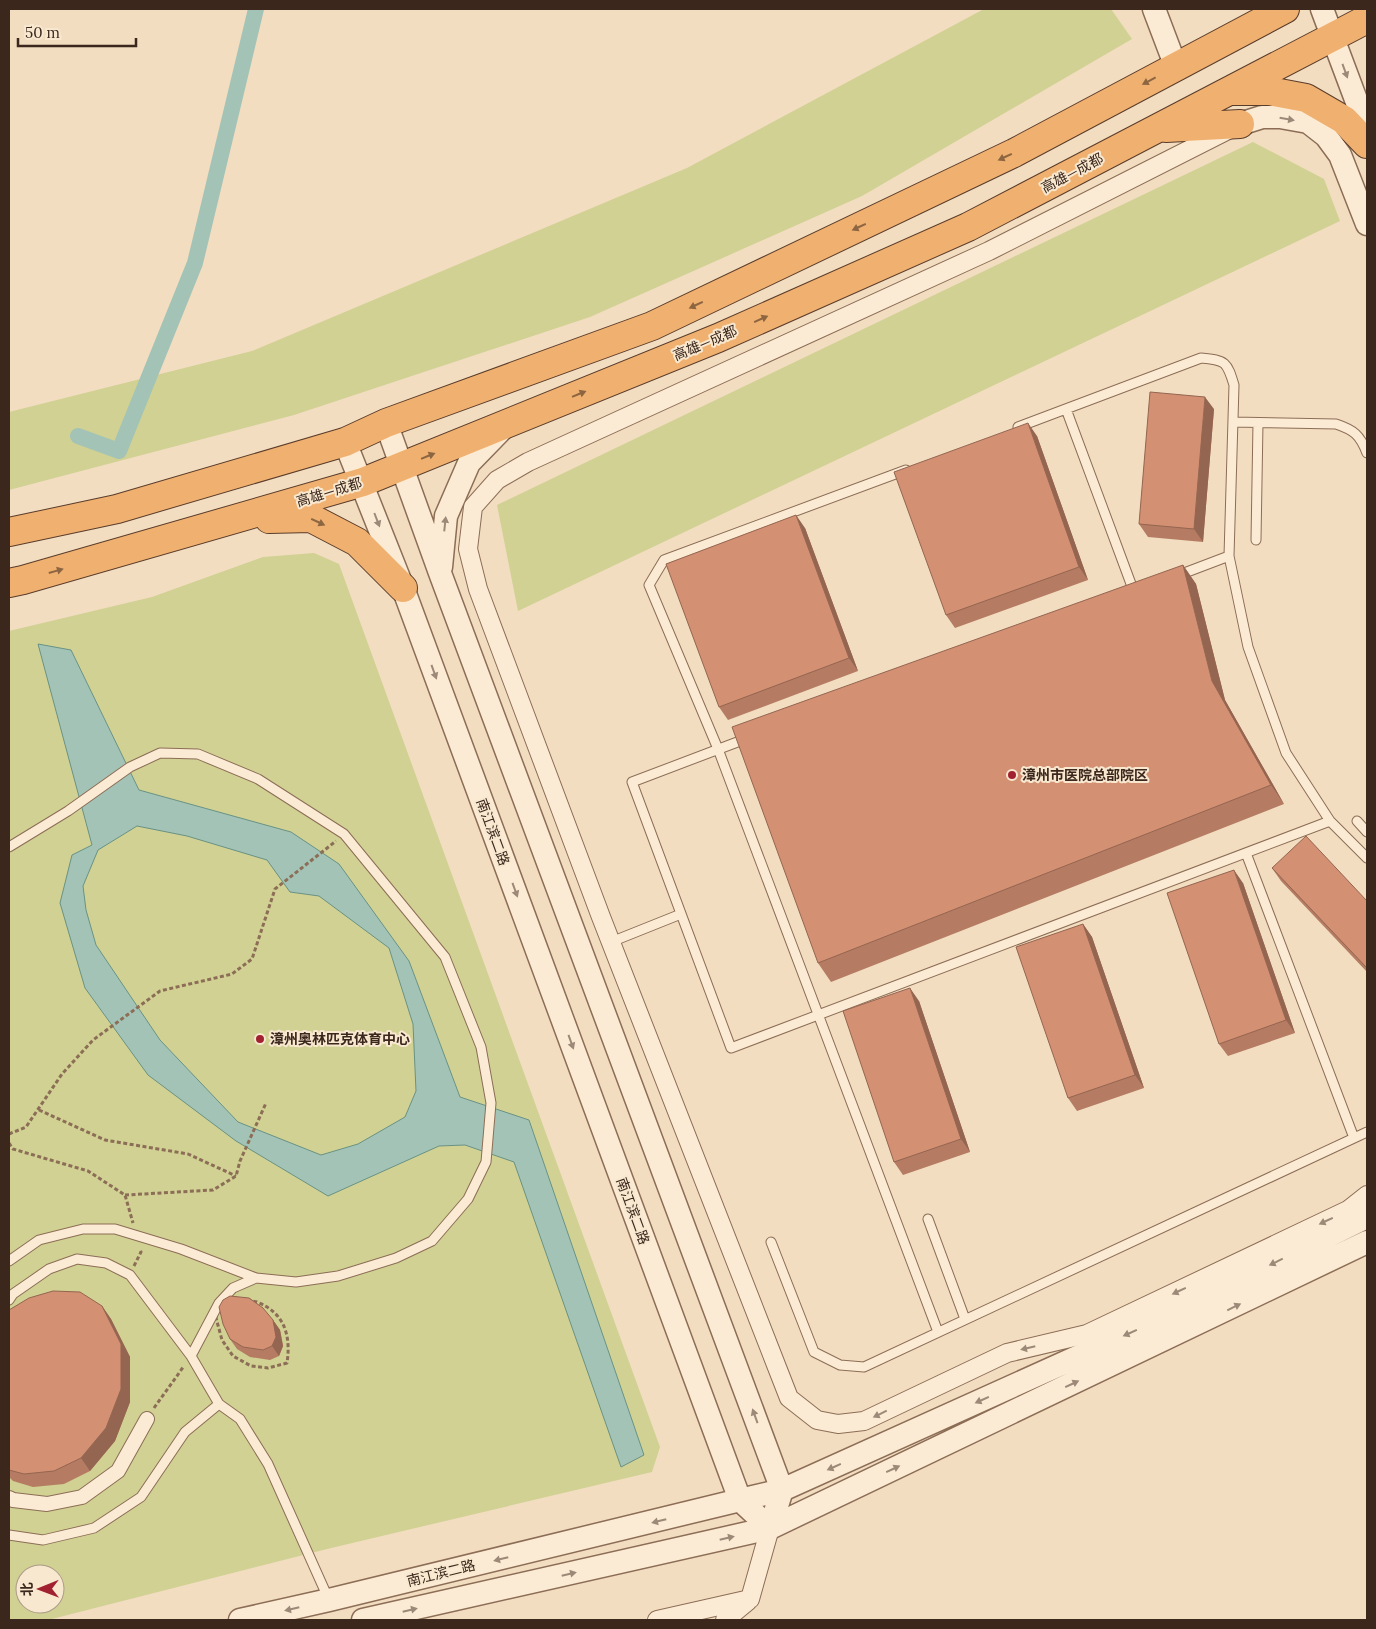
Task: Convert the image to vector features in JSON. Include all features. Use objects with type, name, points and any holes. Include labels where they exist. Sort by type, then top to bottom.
[{"type":"highway","points":[[1223,41],[1254,9]]},
{"type":"highway","points":[[9,532],[117,509],[346,442],[386,423],[652,326],[1014,153],[1284,9]]},
{"type":"highway","name":"高雄—成都","points":[[9,583],[362,482],[718,338],[968,227],[1367,19]]},
{"type":"highway","points":[[1229,91],[1269,91],[1306,98],[1344,120],[1367,144]]},
{"type":"highway","points":[[1157,128],[1240,124]]},
{"type":"highway","points":[[235,519],[311,518],[357,542],[403,588]]},
{"type":"street","points":[[1154,9],[1176,67]]},
{"type":"street","points":[[1322,9],[1367,130]]},
{"type":"street","points":[[1367,224],[1340,155],[1326,136],[1308,122],[1280,117],[1262,117],[1240,124],[990,251],[528,462],[497,480],[474,507],[468,549],[478,589],[611,942],[789,1398],[817,1420],[838,1424],[864,1421],[1007,1353],[1087,1334],[1348,1210],[1367,1195]]},
{"type":"street","points":[[386,423],[440,573],[782,1490],[750,1599],[725,1620]]},
{"type":"street","points":[[440,573],[446,516],[465,472],[469,464],[507,424]]},
{"type":"street","name":"南江滨二路","points":[[240,1620],[740,1500],[403,588],[346,442]]},
{"type":"street","points":[[740,1500],[782,1490],[1157,1321],[1367,1217]]},
{"type":"street","name":"南江滨二路","points":[[363,1620],[770,1528],[1367,1242]]},
{"type":"street","points":[[9,1498],[48,1504],[82,1496],[118,1471],[147,1419]]},
{"type":"street","points":[[740,1500],[770,1528]]},
{"type":"street","points":[[657,1620],[750,1599]]},
{"type":"lane","points":[[1010,431],[1202,358],[1219,359],[1229,368],[1234,385],[1229,556],[1248,647],[1286,753],[1330,821],[1367,858]]},
{"type":"lane","points":[[1066,410],[1138,591],[1125,596]]},
{"type":"lane","points":[[1233,422],[1336,424],[1351,429],[1362,440],[1367,453]]},
{"type":"lane","points":[[1256,540],[1258,422]]},
{"type":"lane","points":[[916,466],[664,560],[649,584],[718,750],[938,1332]]},
{"type":"lane","points":[[1169,579],[1229,556]]},
{"type":"lane","points":[[755,736],[632,782],[731,1048],[1330,821]]},
{"type":"lane","points":[[9,847],[68,811],[130,767],[160,752],[198,754],[258,779],[344,834],[445,957],[481,1047],[491,1103],[486,1162],[468,1199],[432,1241],[396,1258],[338,1276],[296,1282],[256,1278],[181,1249],[115,1229],[83,1229],[39,1240],[9,1261]]},
{"type":"lane","points":[[1357,821],[1367,832]]},
{"type":"lane","points":[[1246,853],[1354,1138]]},
{"type":"lane","points":[[611,942],[681,914]]},
{"type":"lane","points":[[771,1242],[814,1352],[840,1366],[864,1367],[1367,1132]]},
{"type":"lane","points":[[928,1219],[965,1319]]},
{"type":"lane","points":[[9,1300],[13,1294],[48,1269],[77,1259],[106,1263],[130,1275],[191,1356],[219,1404],[240,1420],[268,1464],[329,1600]]},
{"type":"lane","points":[[191,1356],[219,1303],[233,1288],[256,1278]]},
{"type":"lane","points":[[9,1534],[43,1540],[94,1528],[141,1497],[185,1432],[219,1404]]},
{"type":"path","points":[[9,1134],[26,1127],[62,1074],[94,1040],[160,990],[232,974],[252,959],[275,889],[344,834]]},
{"type":"path","points":[[9,1143],[13,1149],[88,1171],[125,1195],[213,1190],[236,1176],[240,1161],[266,1103]]},
{"type":"path","points":[[39,1110],[104,1140],[188,1154],[236,1176]]},
{"type":"path","points":[[125,1195],[141,1252],[130,1275]]},
{"type":"path","points":[[234,1298],[256,1302],[274,1311],[284,1327],[289,1345],[287,1363],[268,1368],[251,1366],[233,1356],[222,1340],[216,1318],[219,1303],[234,1298]]},
{"type":"path","points":[[147,1419],[191,1356]]},
{"type":"green space","points":[[984,9],[1111,9],[1132,39],[862,196],[590,317],[294,415],[9,490],[9,412],[252,351],[687,168]]},
{"type":"green space","points":[[1253,142],[1324,179],[1340,221],[518,611],[497,505]]},
{"type":"green space","name":"漳州奥林匹克体育中心","points":[[314,553],[339,564],[660,1447],[652,1472],[327,1549],[48,1620],[9,1620],[9,631],[152,597],[263,557]]},
{"type":"shaded area","points":[[38,644],[71,650],[139,790],[291,832],[339,864],[409,961],[460,1097],[529,1120],[644,1455],[621,1467],[514,1162],[465,1145],[439,1146],[328,1196],[236,1141],[148,1075],[85,988],[60,903],[72,855],[92,845]],"holes":[[[137,826],[187,836],[267,860],[290,892],[319,896],[389,948],[413,1024],[416,1091],[405,1117],[358,1144],[321,1155],[238,1122],[160,1040],[96,945],[86,910],[83,886],[98,850]]]},
{"type":"building","points":[[1150,392],[1205,397],[1194,529],[1139,524]]},
{"type":"building","points":[[1028,423],[1079,567],[946,615],[894,472]]},
{"type":"building","points":[[796,515],[849,658],[719,707],[666,564]]},
{"type":"building","name":"漳州市医院总部院区","points":[[1183,565],[1212,681],[1271,785],[818,963],[732,727]]},
{"type":"building","points":[[1306,836],[1367,901],[1366,967],[1272,868]]},
{"type":"building","points":[[1234,870],[1286,1020],[1219,1044],[1167,893]]},
{"type":"building","points":[[1083,924],[1135,1075],[1068,1098],[1016,947]]},
{"type":"building","points":[[910,988],[961,1139],[894,1162],[843,1011]]},
{"type":"building","points":[[53,1291],[80,1292],[102,1306],[121,1344],[121,1389],[106,1428],[81,1458],[54,1471],[24,1474],[9,1470],[9,1310],[29,1298]]},
{"type":"building","points":[[230,1296],[249,1298],[263,1308],[273,1320],[276,1337],[272,1346],[263,1350],[243,1347],[230,1339],[223,1324],[219,1307],[223,1300]]},
{"type":"waterway","points":[[78,436],[119,451],[195,263],[256,9]]},
{"type":"place","name":"漳州市医院总部院区","points":[[1012,775]]},
{"type":"place","name":"漳州奥林匹克体育中心","points":[[260,1039]]}]
